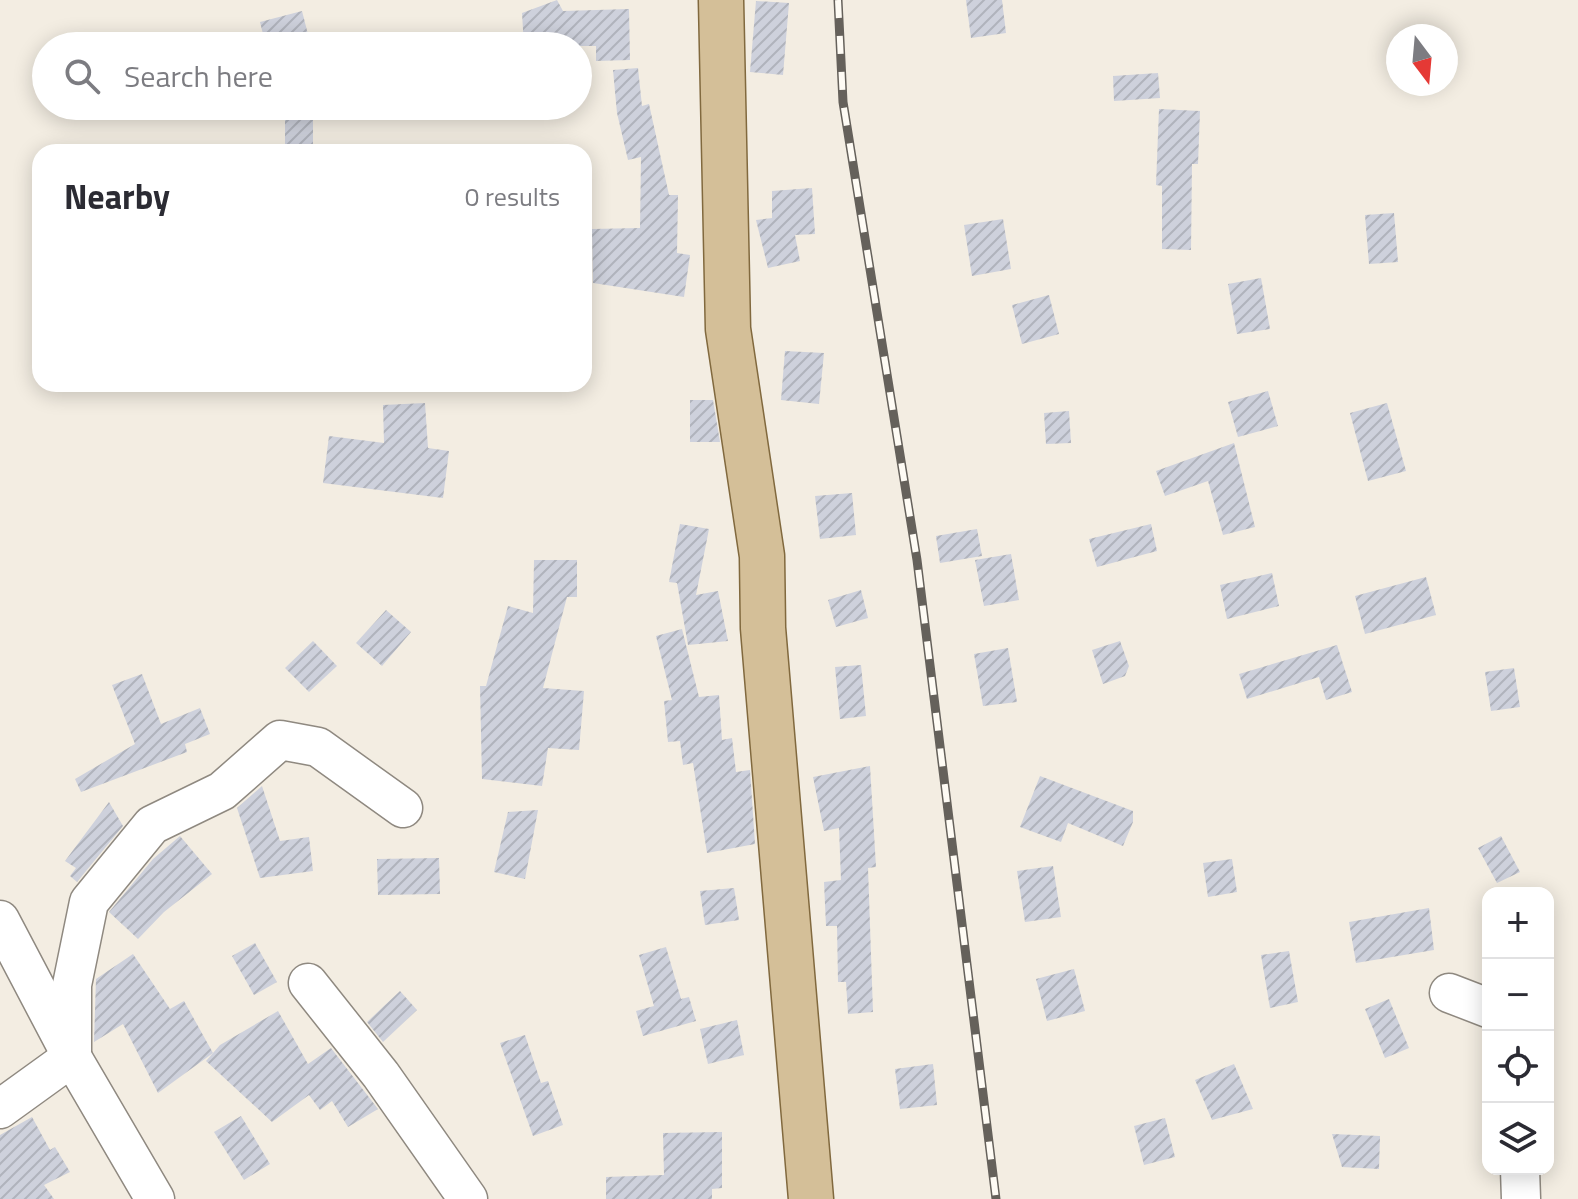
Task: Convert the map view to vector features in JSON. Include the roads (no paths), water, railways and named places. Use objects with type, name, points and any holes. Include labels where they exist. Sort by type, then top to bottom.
[{"type":"main road","points":[[721,0],[728,329],[762,556],[763,628],[811,1199]]},
{"type":"street","points":[[72,1057],[72,985],[89,902],[152,825],[222,791],[280,740],[318,747],[403,808]]},
{"type":"street","points":[[0,920],[72,1057],[155,1199]]},
{"type":"street","points":[[308,983],[381,1075],[468,1199]]},
{"type":"street","points":[[1449,993],[1482,1006]]},
{"type":"street","points":[[0,1109],[72,1057]]},
{"type":"street","points":[[1520,1175],[1521,1199]]},
{"type":"railway","points":[[838,0],[843,102],[917,560],[996,1199]]}]
